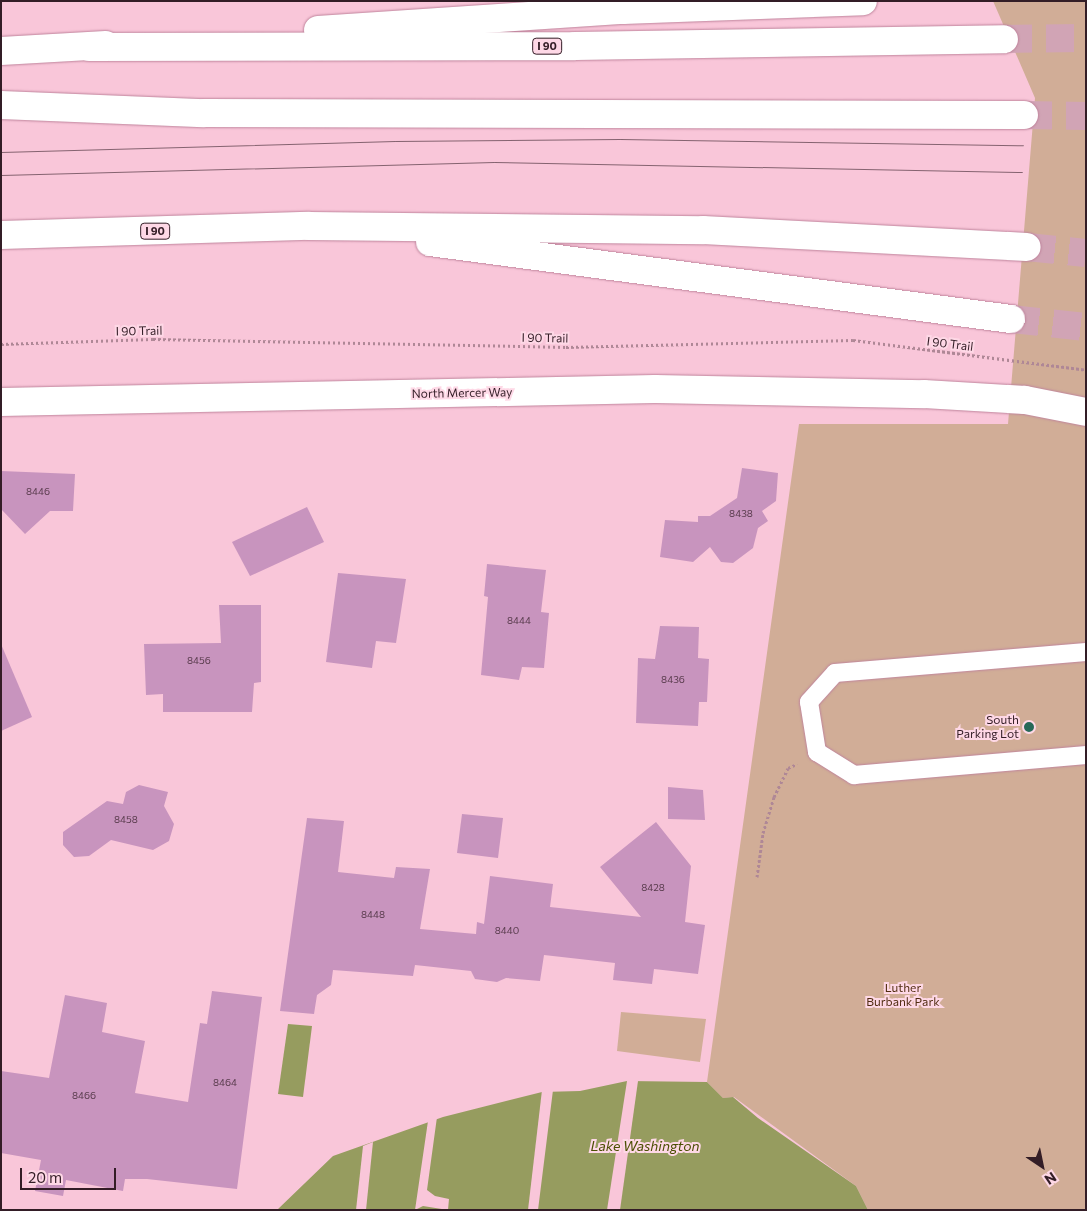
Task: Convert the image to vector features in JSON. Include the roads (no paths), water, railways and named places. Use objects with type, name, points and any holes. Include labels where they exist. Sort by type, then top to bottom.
[{"type":"main road","points":[[89,47],[623,10],[863,1]]},
{"type":"main road","name":"I 90","points":[[1,51],[89,47],[575,46],[1004,39]]},
{"type":"main road","points":[[1,105],[204,113],[1024,115]]},
{"type":"main road","points":[[309,226],[1010,319]]},
{"type":"main road","name":"I 90","points":[[1,235],[309,226],[703,230],[1027,247]]},
{"type":"main road","name":"North Mercer Way","points":[[1,402],[655,389],[924,394],[1025,400],[1086,412]]},
{"type":"lane","points":[[1086,652],[834,673],[809,702],[817,752],[854,775],[1086,755]]},
{"type":"water","points":[[288,1024],[312,1026],[303,1097],[278,1094]]},
{"type":"water","name":"Lake Washington","points":[[627,1081],[707,1082],[723,1098],[733,1097],[758,1118],[856,1186],[868,1210],[277,1210],[333,1156],[443,1117],[542,1092],[580,1091]]},
{"type":"tunnel","points":[[1004,39],[1086,38]]},
{"type":"tunnel","points":[[1024,115],[1086,116]]},
{"type":"tunnel","points":[[1027,247],[1086,253]]},
{"type":"tunnel","points":[[1011,319],[1086,327]]},
{"type":"tram line","points":[[1,152],[395,141],[620,139],[1023,145]]},
{"type":"tram line","points":[[1,175],[494,162],[1022,172]]},
{"type":"place","name":"South Parking Lot","points":[[1029,727]]},
{"type":"park label","name":"Luther Burbank Park","points":[[903,995]]}]
